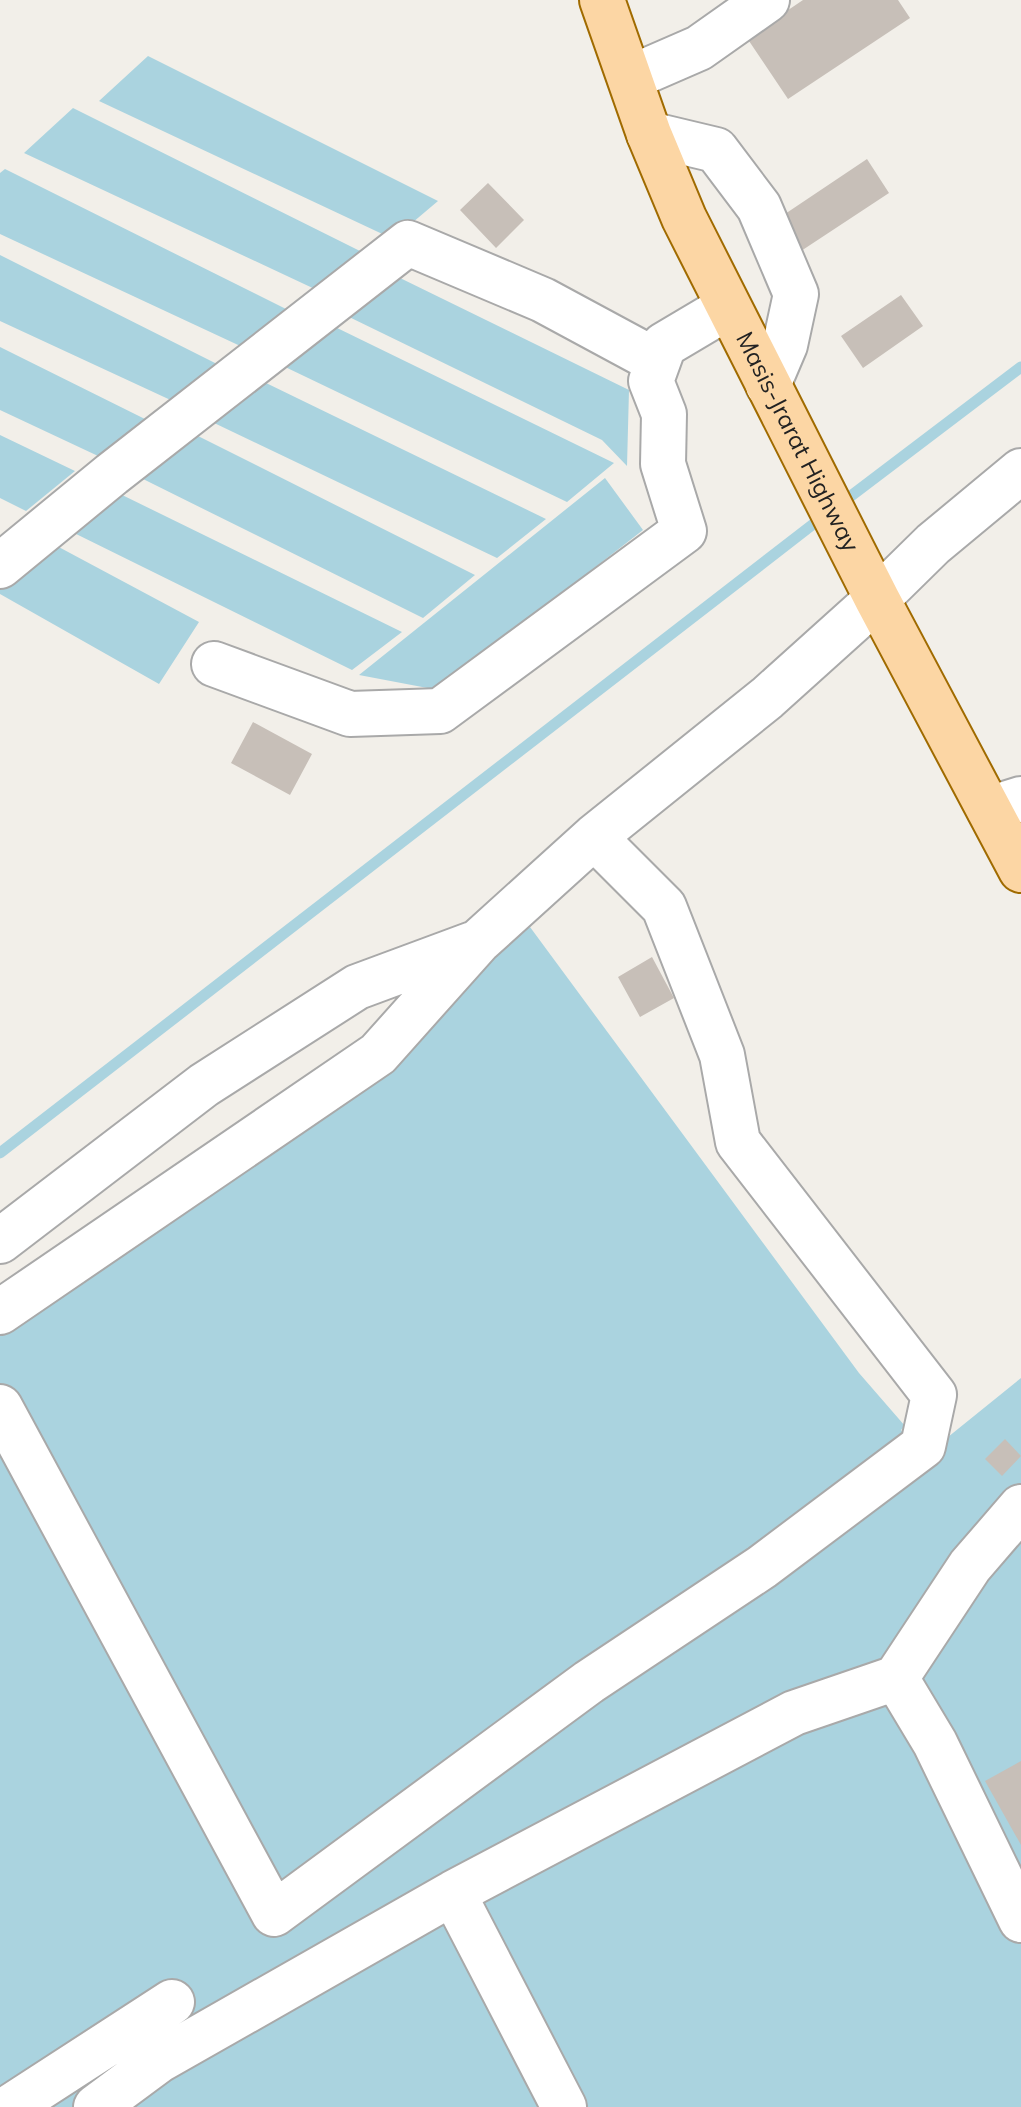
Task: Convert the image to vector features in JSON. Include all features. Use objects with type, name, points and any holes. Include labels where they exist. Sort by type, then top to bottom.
[{"type":"main road","name":"Masis-Jrarat Highway","points":[[602,0],[649,134],[684,218],[869,583],[1005,804],[1021,870]]},
{"type":"lane","points":[[630,78],[699,48],[767,0]]},
{"type":"lane","points":[[649,134],[716,150],[759,207],[796,294],[785,345],[768,385]]},
{"type":"lane","points":[[0,566],[112,474],[408,243],[543,300],[658,362]]},
{"type":"lane","points":[[214,664],[350,714],[440,711],[684,531],[663,464],[664,414],[651,381],[664,345],[728,307]]},
{"type":"lane","points":[[0,1312],[378,1054],[478,942],[594,837],[767,698],[869,583],[933,544],[1021,471]]},
{"type":"lane","points":[[0,1407],[274,1914],[589,1682],[762,1567],[923,1446],[934,1395],[738,1142],[722,1055],[664,907],[594,837]]},
{"type":"lane","points":[[0,1241],[204,1085],[357,987],[478,942]]},
{"type":"lane","points":[[96,2107],[158,2061],[453,1893],[794,1713],[896,1678],[970,1566],[1021,1507]]},
{"type":"lane","points":[[896,1678],[935,1743],[1021,1920]]},
{"type":"lane","points":[[453,1893],[564,2107]]},
{"type":"lane","points":[[10,2107],[172,2002]]},
{"type":"water","points":[[148,56],[438,201],[393,239],[99,101]]},
{"type":"water","points":[[73,108],[364,253],[319,291],[24,153]]},
{"type":"water","points":[[5,169],[296,314],[251,351],[0,234],[0,173]]},
{"type":"water","points":[[0,255],[221,366],[177,403],[0,321]]},
{"type":"water","points":[[398,277],[629,390],[627,466],[602,440],[345,315]]},
{"type":"water","points":[[331,325],[614,463],[567,502],[281,365]]},
{"type":"water","points":[[0,347],[157,425],[113,463],[0,410]]},
{"type":"water","points":[[264,382],[546,519],[497,558],[210,421]]},
{"type":"water","points":[[194,434],[475,575],[423,618],[137,476]]},
{"type":"water","points":[[0,435],[75,471],[26,511],[0,498]]},
{"type":"water","points":[[605,478],[643,530],[438,690],[359,675]]},
{"type":"water","points":[[114,491],[402,632],[352,670],[68,530]]},
{"type":"water","points":[[55,545],[199,622],[159,684],[0,594],[0,588]]},
{"type":"water","points":[[530,927],[859,1373],[905,1426],[901,1430],[922,1458],[1021,1378],[1021,2107],[0,2107],[0,1302]]},
{"type":"building","points":[[803,0],[898,0],[910,18],[788,99],[747,38]]},
{"type":"building","points":[[867,159],[889,193],[801,251],[779,218]]},
{"type":"building","points":[[488,183],[524,220],[496,248],[460,210]]},
{"type":"building","points":[[901,295],[923,326],[863,368],[841,336]]},
{"type":"building","points":[[253,722],[312,754],[290,795],[231,763]]},
{"type":"building","points":[[652,957],[674,998],[640,1017],[618,977]]},
{"type":"building","points":[[1005,1439],[1021,1456],[1002,1476],[985,1459]]},
{"type":"building","points":[[1021,1761],[1021,1845],[985,1781]]},
{"type":"waterway","points":[[839,505],[1021,367]]},
{"type":"waterway","points":[[0,1153],[825,515]]}]
